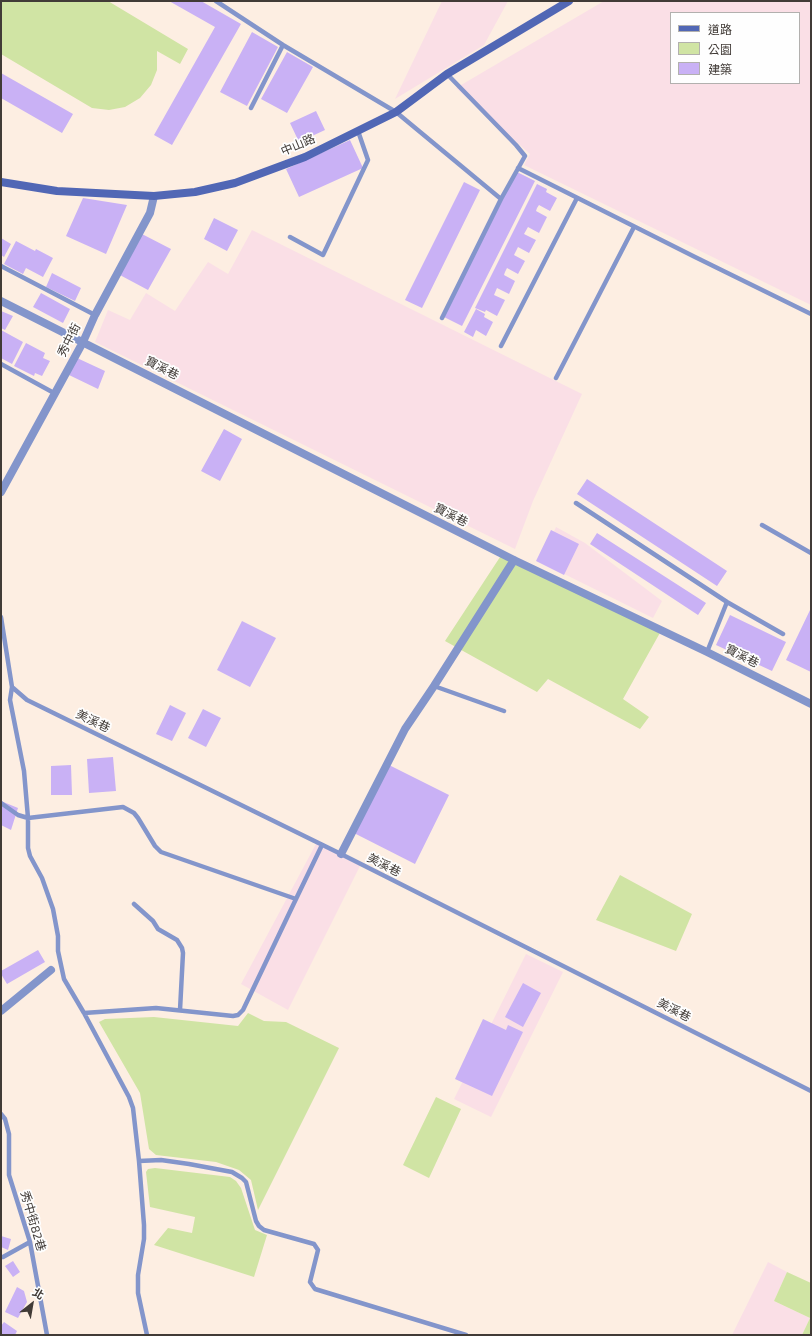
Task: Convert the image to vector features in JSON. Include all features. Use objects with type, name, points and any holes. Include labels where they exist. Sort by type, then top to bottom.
[{"type":"street","name":"中山路","points":[[1,182],[57,192],[154,196],[195,192],[234,183],[305,157],[396,112],[447,74],[569,1]]},
{"type":"street","name":"秀中街","points":[[1,492],[83,342],[95,315],[150,213],[154,196]]},
{"type":"street","name":"寶溪巷","points":[[1,301],[514,560],[707,652],[811,704]]},
{"type":"street","points":[[341,854],[405,729],[514,560]]},
{"type":"street","points":[[1,1011],[51,970]]},
{"type":"lane","points":[[216,1],[283,45],[396,112],[501,199]]},
{"type":"lane","points":[[251,108],[283,45]]},
{"type":"lane","points":[[442,318],[501,199],[525,156],[447,74]]},
{"type":"lane","points":[[290,237],[323,255],[368,160],[358,131]]},
{"type":"lane","points":[[518,168],[811,314]]},
{"type":"lane","points":[[501,346],[577,198]]},
{"type":"lane","points":[[556,378],[634,227]]},
{"type":"lane","points":[[1,266],[95,315]]},
{"type":"lane","points":[[1,364],[54,393]]},
{"type":"lane","points":[[576,504],[727,602],[783,634]]},
{"type":"lane","points":[[762,525],[811,553]]},
{"type":"lane","points":[[707,652],[727,602]]},
{"type":"lane","points":[[1,617],[12,687],[10,700],[24,771],[28,818],[28,848],[30,856],[44,883],[53,909],[64,979],[84,1013],[131,1103],[134,1114],[144,1225],[144,1239],[138,1274],[138,1293],[147,1335]]},
{"type":"lane","points":[[434,686],[504,711]]},
{"type":"lane","name":"美溪巷","points":[[12,687],[27,700],[341,854],[811,1091]]},
{"type":"lane","points":[[1,802],[18,815],[28,818],[123,808],[134,813],[155,846],[162,852],[296,899]]},
{"type":"lane","points":[[84,1013],[156,1008],[233,1016],[241,1013],[322,845]]},
{"type":"lane","points":[[134,904],[153,921],[158,929],[177,940],[182,948],[180,1010]]},
{"type":"lane","name":"秀中街82巷","points":[[1,1114],[9,1134],[9,1175],[30,1242],[47,1335]]},
{"type":"lane","points":[[139,1161],[160,1160],[232,1172],[246,1182],[256,1221],[264,1230],[314,1244],[318,1250],[310,1282],[316,1289],[466,1335]]},
{"type":"lane","points":[[1,1257],[30,1242]]},
{"type":"shaded area","points":[[442,1],[508,1],[484,45],[395,99]]},
{"type":"shaded area","points":[[604,1],[811,1],[811,305],[524,165],[530,154],[456,88]]},
{"type":"shaded area","points":[[252,230],[582,394],[533,501],[515,549],[95,342],[108,310],[130,320],[146,293],[175,311],[208,262],[228,274]]},
{"type":"shaded area","points":[[556,527],[585,543],[662,601],[653,618],[540,562]]},
{"type":"shaded area","points":[[317,842],[360,866],[288,1010],[241,984]]},
{"type":"shaded area","points":[[526,954],[563,972],[491,1117],[454,1099]]},
{"type":"shaded area","points":[[768,1262],[787,1272],[774,1301],[810,1318],[802,1335],[732,1335]]},
{"type":"green space","points":[[1,1],[108,1],[188,49],[180,64],[157,51],[157,70],[151,85],[140,98],[125,107],[109,110],[92,108],[1,54]]},
{"type":"green space","points":[[502,554],[661,631],[623,699],[649,717],[640,729],[548,679],[537,692],[445,641]]},
{"type":"green space","points":[[620,875],[692,914],[676,951],[596,920]]},
{"type":"green space","points":[[248,1013],[264,1021],[286,1022],[339,1048],[258,1210],[251,1180],[239,1170],[216,1162],[156,1155],[149,1149],[140,1093],[99,1022],[105,1019],[154,1017],[238,1026]]},
{"type":"green space","points":[[436,1097],[461,1109],[429,1178],[403,1165]]},
{"type":"green space","points":[[155,1168],[230,1177],[236,1181],[241,1188],[255,1230],[267,1235],[254,1277],[154,1245],[168,1228],[192,1233],[195,1217],[150,1207],[146,1172],[148,1169]]},
{"type":"green space","points":[[787,1272],[811,1283],[811,1335],[802,1335],[810,1318],[774,1301]]},
{"type":"building","points":[[169,1],[201,1],[241,24],[172,145],[154,135],[215,27]]},
{"type":"building","points":[[252,32],[278,47],[247,106],[220,92]]},
{"type":"building","points":[[287,52],[313,67],[287,113],[261,99]]},
{"type":"building","points":[[1,73],[73,114],[62,133],[1,98]]},
{"type":"building","points":[[316,111],[325,130],[299,142],[290,123]]},
{"type":"building","points":[[350,140],[363,168],[299,197],[286,169]]},
{"type":"building","points":[[515,171],[535,181],[462,326],[442,316]]},
{"type":"building","points":[[464,182],[480,190],[422,308],[405,300]]},
{"type":"building","points":[[537,184],[547,189],[546,192],[557,198],[550,211],[539,205],[537,208],[536,211],[547,217],[539,233],[528,227],[524,234],[536,240],[529,253],[518,247],[514,255],[525,261],[518,274],[507,268],[505,272],[504,275],[515,281],[509,294],[497,288],[494,295],[505,300],[497,316],[486,310],[485,312],[475,308]]},
{"type":"building","points":[[83,198],[127,205],[106,254],[66,236]]},
{"type":"building","points":[[214,218],[238,230],[227,251],[204,239]]},
{"type":"building","points":[[140,233],[171,249],[148,290],[118,274]]},
{"type":"building","points":[[1,238],[11,244],[4,257],[1,255]]},
{"type":"building","points":[[16,241],[53,258],[43,277],[26,268],[23,274],[4,264]]},
{"type":"building","points":[[52,273],[81,288],[75,301],[46,287]]},
{"type":"building","points":[[41,293],[70,309],[63,323],[33,307]]},
{"type":"building","points":[[476,309],[485,314],[484,317],[493,322],[486,336],[476,330],[473,337],[464,332]]},
{"type":"building","points":[[1,311],[13,316],[5,330],[1,328]]},
{"type":"building","points":[[1,330],[23,342],[12,364],[1,358]]},
{"type":"building","points":[[26,343],[45,353],[43,358],[50,361],[42,376],[35,373],[34,376],[14,366]]},
{"type":"building","points":[[77,358],[105,371],[98,389],[69,375]]},
{"type":"building","points":[[224,429],[242,439],[220,481],[201,471]]},
{"type":"building","points":[[587,479],[727,571],[717,586],[577,494]]},
{"type":"building","points":[[551,530],[579,544],[564,575],[536,561]]},
{"type":"building","points":[[597,533],[706,603],[698,615],[590,544]]},
{"type":"building","points":[[811,608],[811,672],[786,660]]},
{"type":"building","points":[[730,615],[786,642],[772,671],[716,645]]},
{"type":"building","points":[[242,621],[276,638],[250,687],[217,670]]},
{"type":"building","points":[[170,705],[186,713],[172,741],[156,734]]},
{"type":"building","points":[[203,709],[221,718],[206,747],[188,738]]},
{"type":"building","points":[[113,757],[116,791],[89,793],[87,759]]},
{"type":"building","points":[[385,763],[449,795],[415,864],[350,831]]},
{"type":"building","points":[[71,765],[72,795],[51,795],[51,766]]},
{"type":"building","points":[[1,801],[18,808],[11,830],[1,825]]},
{"type":"building","points":[[38,950],[45,962],[7,984],[1,974],[1,971]]},
{"type":"building","points":[[523,983],[541,993],[523,1027],[505,1017]]},
{"type":"building","points":[[483,1019],[506,1030],[508,1025],[523,1032],[492,1096],[455,1079]]},
{"type":"building","points":[[1,1236],[11,1239],[8,1250],[1,1247]]},
{"type":"building","points":[[13,1261],[20,1272],[13,1277],[5,1266]]},
{"type":"building","points":[[17,1287],[24,1291],[27,1302],[18,1318],[5,1312]]},
{"type":"building","points":[[4,1322],[17,1331],[15,1335],[1,1335],[1,1326]]}]
